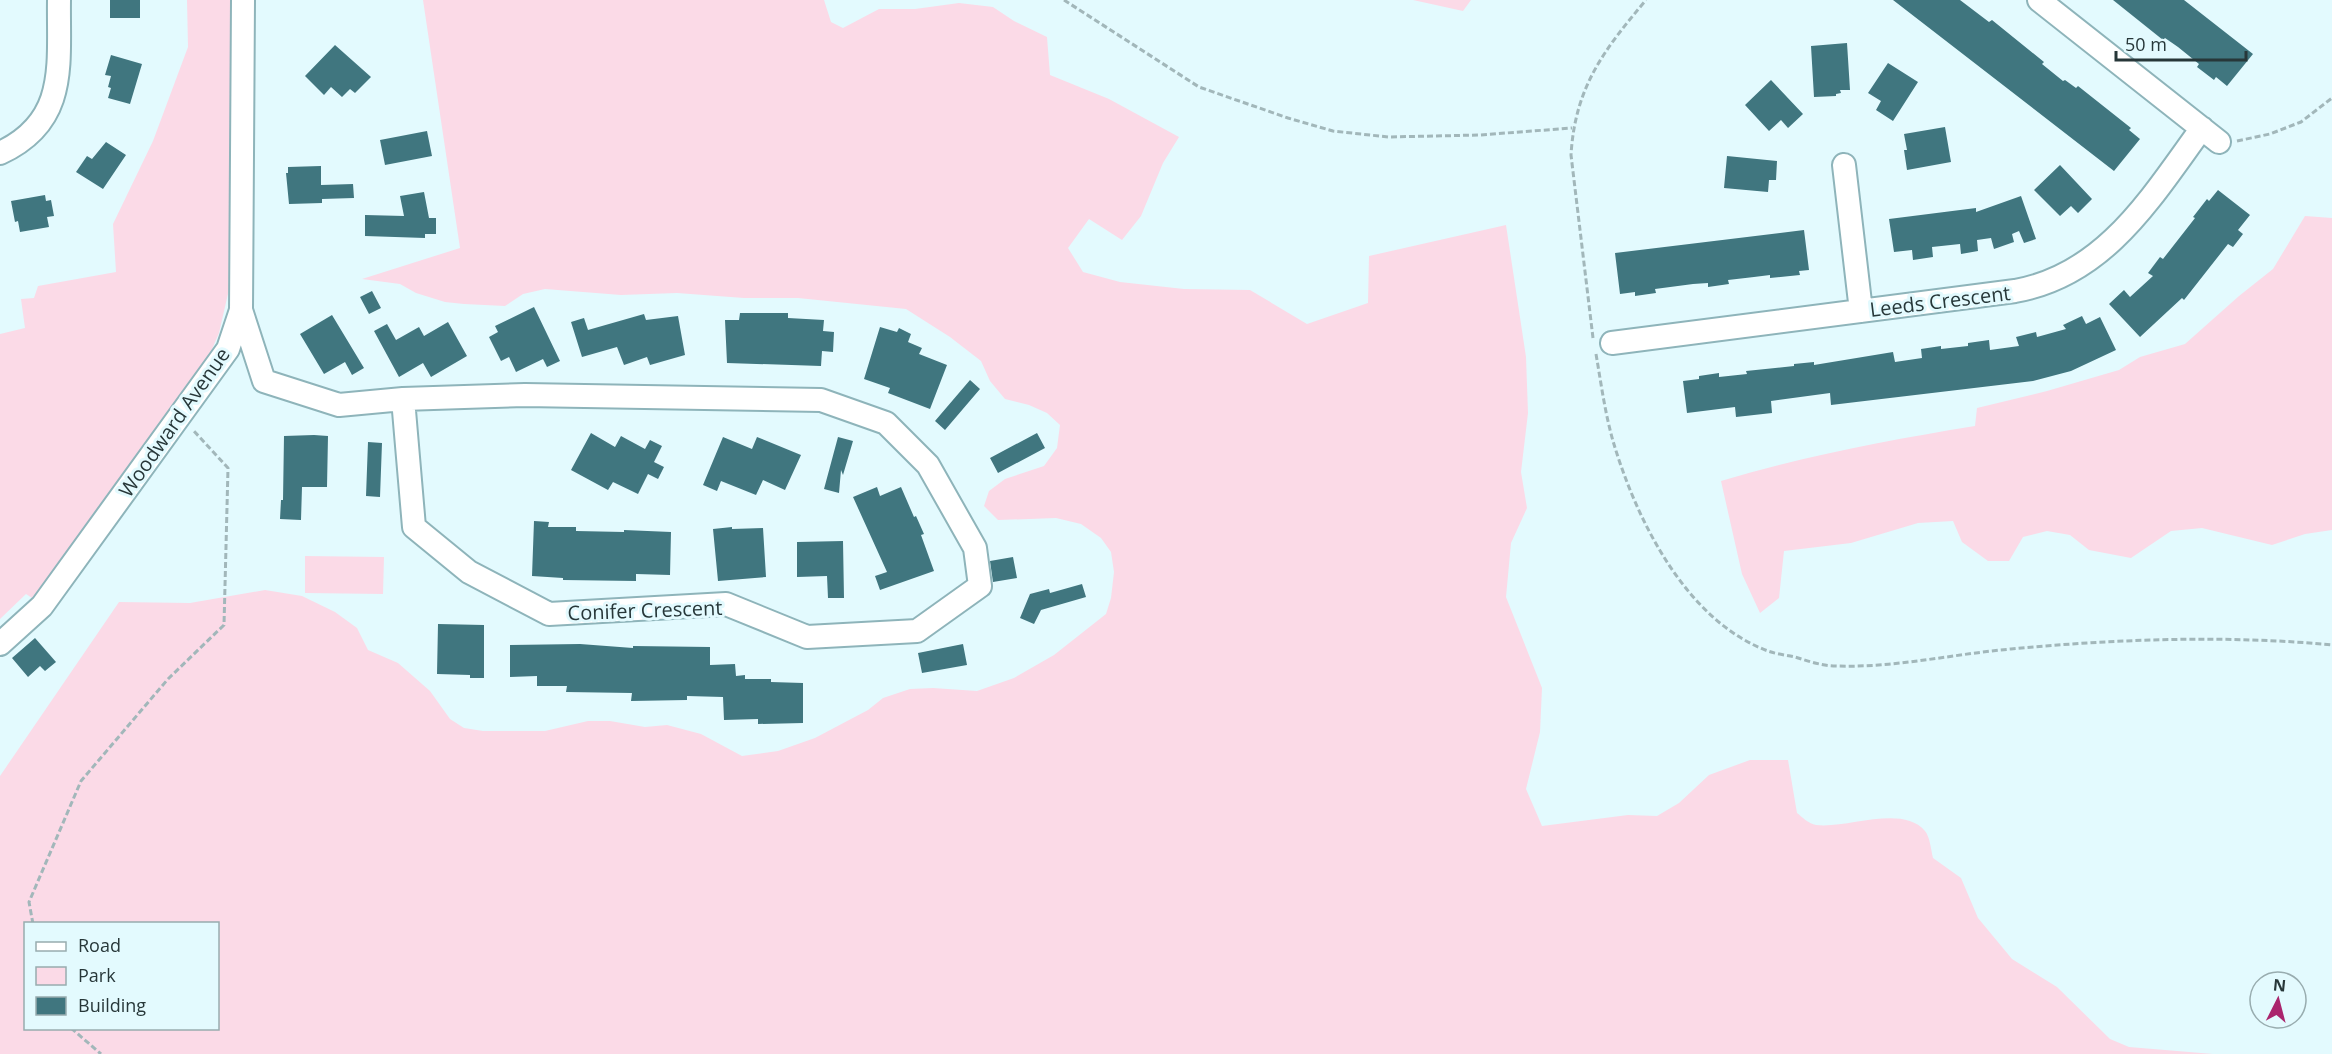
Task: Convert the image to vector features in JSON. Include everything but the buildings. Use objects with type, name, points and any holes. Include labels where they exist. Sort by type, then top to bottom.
[{"type":"street","points":[[0,153],[26,139],[35,130],[43,121],[53,99],[58,55],[59,0]]},
{"type":"street","name":"Woodward Avenue","points":[[0,644],[42,606],[228,349],[241,310],[243,0]]},
{"type":"street","points":[[2039,0],[2211,135]]},
{"type":"street","name":"Leeds Crescent","points":[[1612,343],[2025,290],[2053,281],[2103,250],[2136,218],[2211,135]]},
{"type":"street","points":[[1844,165],[1861,311]]},
{"type":"street","name":"Conifer Crescent","points":[[241,310],[264,381],[339,405],[403,399],[525,395],[821,400],[886,423],[928,465],[975,548],[980,586],[917,631],[807,637],[726,604],[549,614],[468,572],[414,527],[403,399]]},
{"type":"path","points":[[1064,0],[1199,87],[1333,131],[1388,137],[1480,135],[1572,128]]},
{"type":"path","points":[[1646,0],[1596,64],[1572,128],[1571,154],[1594,347],[1612,439],[1627,483],[1653,541],[1689,593],[1728,630],[1767,651],[1833,666],[1885,665],[2010,649],[2108,641],[2283,640],[2332,645]]},
{"type":"path","points":[[2211,135],[2240,141],[2290,127],[2301,122],[2332,98]]},
{"type":"path","points":[[33,922],[29,902],[81,782],[168,680],[224,625],[228,468],[180,416]]},
{"type":"path","points":[[73,1030],[101,1054]]},
{"type":"green space","points":[[187,0],[231,0],[234,94],[230,285],[219,333],[210,354],[117,487],[32,598],[26,594],[0,619],[0,334],[25,328],[21,299],[34,298],[38,286],[116,272],[113,224],[153,141],[188,47]]},
{"type":"green space","points":[[423,0],[824,0],[831,22],[843,28],[879,9],[915,9],[959,3],[993,7],[1014,21],[1047,37],[1050,75],[1109,99],[1179,137],[1163,163],[1141,216],[1122,240],[1089,219],[1068,248],[1083,272],[1120,282],[1184,289],[1250,290],[1307,324],[1368,303],[1369,256],[1506,225],[1526,357],[1528,413],[1521,472],[1527,508],[1511,543],[1506,597],[1542,688],[1540,732],[1526,789],[1542,826],[1628,815],[1657,816],[1679,803],[1709,775],[1750,760],[1788,760],[1797,813],[1811,823],[1829,825],[1889,818],[1915,823],[1925,831],[1933,858],[1961,878],[1978,918],[2012,959],[2057,987],[2110,1039],[2129,1047],[2213,1054],[0,1054],[0,776],[119,602],[190,603],[265,590],[302,596],[335,612],[357,628],[368,650],[398,663],[430,691],[450,719],[464,728],[483,731],[545,731],[588,721],[610,721],[645,727],[667,725],[701,734],[742,756],[778,751],[815,738],[868,710],[883,698],[910,689],[977,691],[1014,678],[1054,655],[1106,614],[1111,598],[1114,572],[1111,552],[1101,538],[1081,524],[1056,518],[998,520],[984,506],[989,491],[1005,479],[1044,466],[1057,448],[1060,425],[1047,413],[1029,405],[1005,399],[990,381],[981,361],[950,337],[906,309],[798,298],[744,298],[677,293],[621,295],[545,289],[523,294],[505,306],[464,304],[445,302],[416,293],[400,284],[362,279],[460,248]]},
{"type":"green space","points":[[1413,0],[1471,0],[1463,11]]},
{"type":"green space","points":[[2305,216],[2332,218],[2332,530],[2305,534],[2272,545],[2202,528],[2171,531],[2131,558],[2089,550],[2070,535],[2047,531],[2023,537],[2009,561],[1988,561],[1962,542],[1953,521],[1918,523],[1851,543],[1784,551],[1779,598],[1760,613],[1742,574],[1721,481],[1847,449],[1975,426],[1977,408],[2119,370],[2140,357],[2185,344],[2273,269]]},
{"type":"green space","points":[[305,556],[384,557],[383,594],[305,593]]}]
